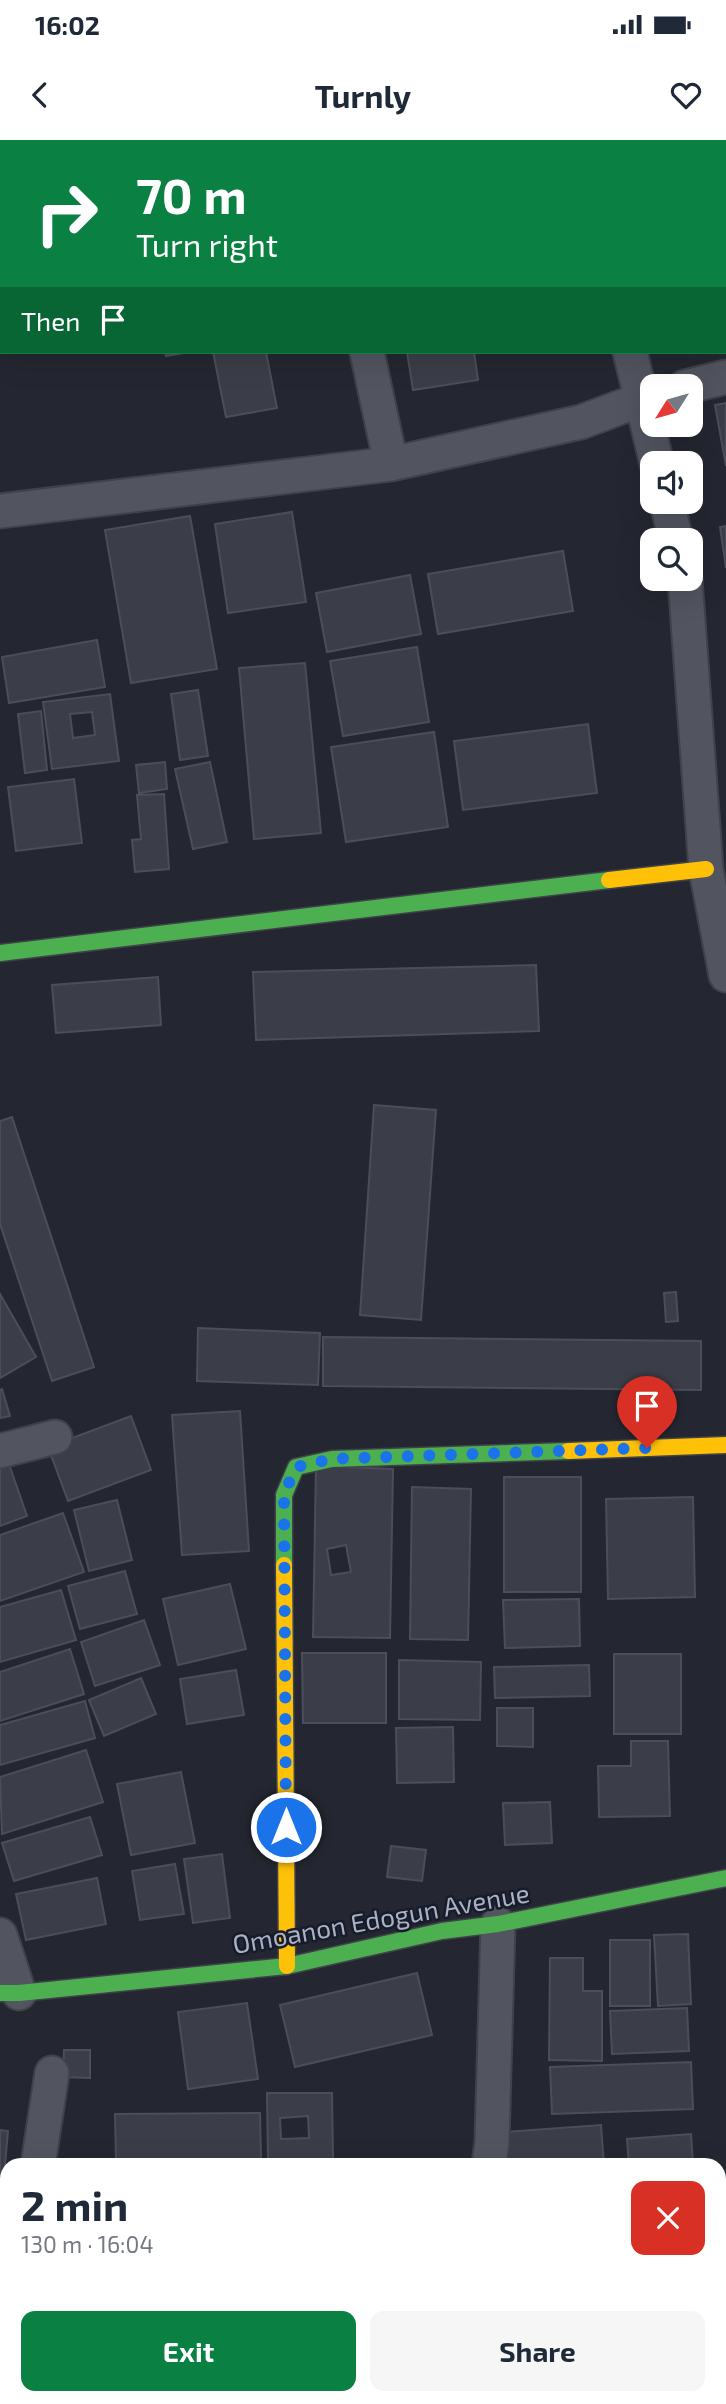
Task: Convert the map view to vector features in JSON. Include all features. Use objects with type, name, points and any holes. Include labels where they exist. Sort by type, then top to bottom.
[{"type":"street","points":[[367,354],[391,464]]},
{"type":"street","points":[[631,354],[640,378]]},
{"type":"street","points":[[704,382],[726,377]]},
{"type":"street","points":[[0,510],[391,464],[581,422],[640,399]]},
{"type":"street","points":[[686,591],[706,869],[726,975]]},
{"type":"street","points":[[0,953],[706,869]]},
{"type":"street","points":[[0,1451],[55,1437]]},
{"type":"street","points":[[287,1966],[284,1494],[296,1467],[332,1459],[726,1445]]},
{"type":"street","name":"Omoanon Edogun Avenue","points":[[9,1993],[287,1966],[442,1931],[498,1924],[726,1878]]},
{"type":"street","points":[[490,2158],[498,1924]]},
{"type":"street","points":[[0,1935],[9,1993]]},
{"type":"street","points":[[39,2158],[52,2073]]},
{"type":"building","points":[[213,354],[266,354],[277,408],[226,417]]},
{"type":"building","points":[[407,354],[474,354],[478,380],[413,390]]},
{"type":"building","points":[[726,403],[726,466],[715,405]]},
{"type":"building","points":[[292,512],[306,602],[228,613],[215,524]]},
{"type":"building","points":[[190,516],[217,669],[131,683],[105,530]]},
{"type":"building","points":[[726,526],[726,568],[720,527]]},
{"type":"building","points":[[563,551],[573,611],[438,634],[428,574]]},
{"type":"building","points":[[410,575],[421,634],[327,652],[316,593]]},
{"type":"building","points":[[97,640],[105,687],[9,703],[2,657]]},
{"type":"building","points":[[417,647],[429,722],[343,736],[330,661]]},
{"type":"building","points":[[305,663],[321,833],[254,839],[239,668]]},
{"type":"building","points":[[198,690],[208,756],[180,760],[171,694]]},
{"type":"building","points":[[110,694],[119,761],[52,769],[43,702]],"holes":[[[92,712],[95,735],[73,738],[70,714]]]},
{"type":"building","points":[[41,711],[47,770],[25,773],[18,714]]},
{"type":"building","points":[[588,724],[597,793],[463,810],[454,741]]},
{"type":"building","points":[[434,732],[448,827],[346,842],[331,747]]},
{"type":"building","points":[[165,762],[167,789],[139,793],[136,765]]},
{"type":"building","points":[[210,762],[227,842],[193,849],[175,769]]},
{"type":"building","points":[[74,779],[82,843],[16,851],[8,787]]},
{"type":"building","points":[[164,794],[169,869],[135,872],[132,840],[141,839],[137,795]]},
{"type":"building","points":[[536,965],[539,1031],[256,1040],[253,972]]},
{"type":"building","points":[[158,977],[161,1025],[56,1033],[52,985]]},
{"type":"building","points":[[374,1105],[436,1110],[421,1320],[360,1315]]},
{"type":"building","points":[[12,1117],[94,1367],[52,1381],[0,1224],[0,1121]]},
{"type":"building","points":[[676,1292],[678,1321],[666,1322],[664,1293]]},
{"type":"building","points":[[0,1294],[36,1357],[0,1378]]},
{"type":"building","points":[[198,1328],[320,1333],[318,1385],[197,1381]]},
{"type":"building","points":[[323,1337],[701,1341],[701,1390],[323,1386]]},
{"type":"building","points":[[2,1389],[10,1416],[0,1418],[0,1390]]},
{"type":"building","points":[[240,1411],[249,1551],[182,1555],[172,1415]]},
{"type":"building","points":[[131,1416],[151,1470],[68,1501],[48,1447]]},
{"type":"building","points":[[9,1464],[27,1516],[0,1526],[0,1467]]},
{"type":"building","points":[[316,1466],[393,1469],[390,1638],[313,1637]],"holes":[[[346,1545],[351,1572],[331,1575],[327,1549]]]},
{"type":"building","points":[[504,1477],[581,1477],[581,1592],[504,1592]]},
{"type":"building","points":[[412,1487],[471,1489],[468,1640],[410,1639]]},
{"type":"building","points":[[693,1497],[695,1597],[608,1599],[606,1499]]},
{"type":"building","points":[[117,1500],[132,1560],[89,1571],[74,1510]]},
{"type":"building","points":[[63,1513],[84,1572],[0,1601],[0,1535]]},
{"type":"building","points":[[125,1571],[137,1614],[80,1629],[68,1586]]},
{"type":"building","points":[[230,1584],[246,1649],[178,1665],[163,1599]]},
{"type":"building","points":[[61,1590],[76,1640],[0,1662],[0,1607]]},
{"type":"building","points":[[579,1599],[580,1646],[505,1648],[503,1600]]},
{"type":"building","points":[[144,1620],[160,1665],[95,1686],[81,1642]]},
{"type":"building","points":[[70,1649],[84,1694],[0,1721],[0,1672]]},
{"type":"building","points":[[302,1653],[386,1653],[386,1723],[303,1723]]},
{"type":"building","points":[[614,1654],[681,1654],[681,1734],[614,1734]]},
{"type":"building","points":[[399,1660],[481,1662],[480,1720],[399,1719]]},
{"type":"building","points":[[589,1665],[590,1696],[495,1698],[494,1667]]},
{"type":"building","points":[[236,1670],[244,1715],[187,1724],[180,1679]]},
{"type":"building","points":[[141,1678],[156,1714],[104,1736],[89,1700]]},
{"type":"building","points":[[85,1701],[95,1738],[0,1765],[0,1725]]},
{"type":"building","points":[[497,1708],[533,1708],[533,1747],[497,1746]]},
{"type":"building","points":[[453,1727],[454,1782],[397,1783],[396,1728]]},
{"type":"building","points":[[631,1741],[668,1741],[670,1816],[599,1817],[598,1766],[631,1766]]},
{"type":"building","points":[[86,1750],[103,1802],[2,1834],[0,1777]]},
{"type":"building","points":[[181,1772],[195,1843],[131,1855],[117,1784]]},
{"type":"building","points":[[550,1802],[552,1843],[505,1845],[503,1803]]},
{"type":"building","points":[[90,1817],[102,1855],[14,1881],[2,1843]]},
{"type":"building","points":[[391,1846],[426,1850],[422,1881],[387,1877]]},
{"type":"building","points":[[222,1854],[230,1918],[193,1923],[184,1859]]},
{"type":"building","points":[[175,1864],[184,1914],[140,1920],[132,1871]]},
{"type":"building","points":[[97,1878],[106,1924],[26,1940],[16,1894]]},
{"type":"building","points":[[688,1934],[691,2004],[658,2006],[654,1935]]},
{"type":"building","points":[[610,1940],[650,1940],[650,2006],[610,2006]]},
{"type":"building","points":[[550,1958],[583,1958],[583,1991],[602,1991],[602,2061],[549,2060]]},
{"type":"building","points":[[417,1973],[432,2035],[295,2067],[280,2005]]},
{"type":"building","points":[[247,2003],[258,2079],[188,2089],[178,2012]]},
{"type":"building","points":[[687,2008],[689,2051],[612,2054],[610,2011]]},
{"type":"building","points":[[64,2050],[90,2050],[90,2078],[63,2077]]},
{"type":"building","points":[[691,2062],[693,2109],[552,2114],[550,2067]]},
{"type":"building","points":[[267,2093],[332,2093],[333,2158],[268,2158]],"holes":[[[308,2116],[309,2138],[281,2139],[280,2118]]]},
{"type":"building","points":[[260,2113],[261,2158],[116,2158],[115,2114]]},
{"type":"building","points":[[601,2125],[603,2158],[506,2158],[504,2132]]},
{"type":"building","points":[[0,2130],[8,2131],[6,2158],[0,2158]]},
{"type":"building","points":[[691,2134],[693,2158],[628,2158],[627,2139]]},
{"type":"traffic: fast","points":[[0,953],[609,880]]},
{"type":"traffic: fast","points":[[284,1565],[284,1495],[296,1467],[332,1459],[568,1451]]},
{"type":"traffic: fast","points":[[0,1993],[287,1966],[442,1931],[498,1924],[726,1878]]},
{"type":"traffic: slow","points":[[609,880],[706,869]]},
{"type":"traffic: slow","points":[[568,1451],[726,1445]]},
{"type":"traffic: slow","points":[[284,1565],[287,1966]]},
{"type":"route","points":[[286,1827],[284,1494],[296,1467],[332,1459],[647,1448]]}]
